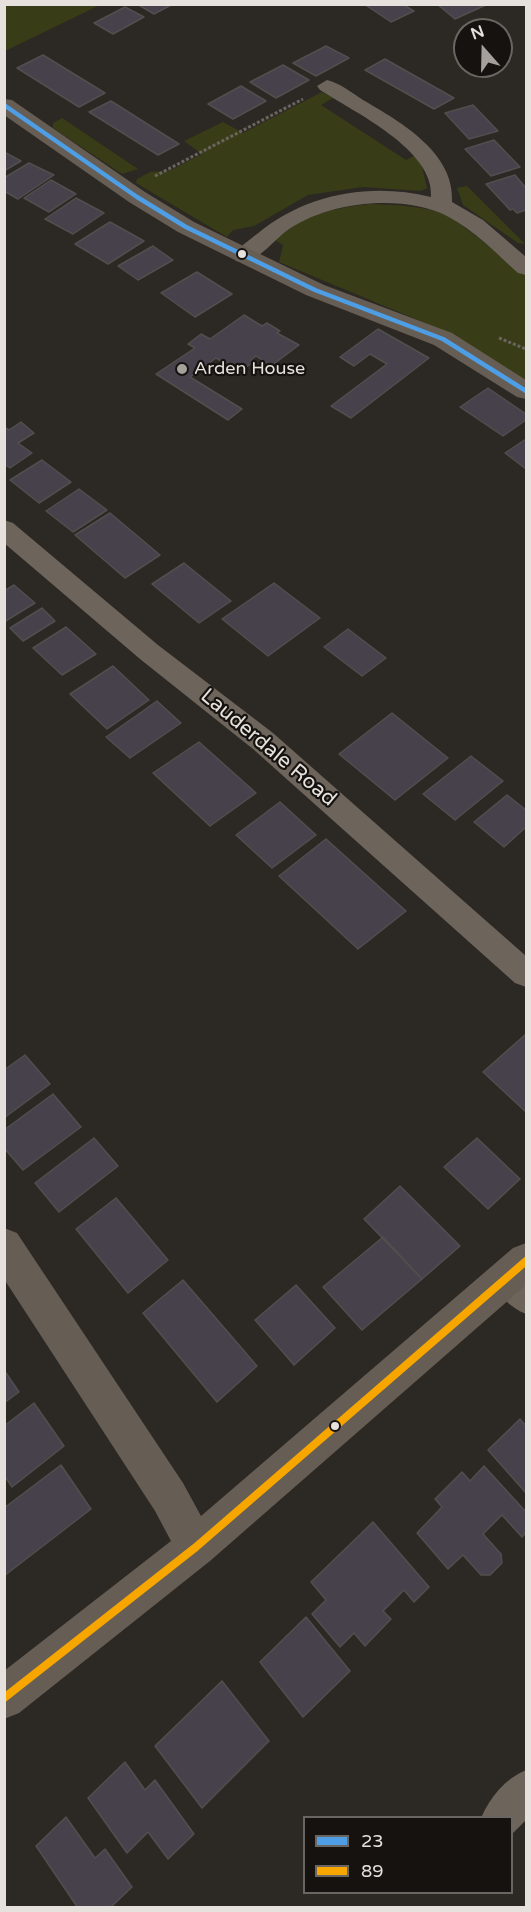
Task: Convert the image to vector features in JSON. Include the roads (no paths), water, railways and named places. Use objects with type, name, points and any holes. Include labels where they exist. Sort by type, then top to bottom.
[{"type":"street","points":[[318,91],[353,103],[423,150],[440,176],[444,198],[441,206]]},
{"type":"street","points":[[353,103],[373,93]]},
{"type":"street","points":[[4,105],[137,197],[186,227],[315,290],[443,339],[526,391]]},
{"type":"street","points":[[244,256],[279,227],[302,212],[316,207],[367,199],[407,199],[441,206],[479,230],[525,266]]},
{"type":"street","name":"Lauderdale Road","points":[[4,529],[149,651],[263,741],[526,974]]},
{"type":"street","points":[[4,1246],[169,1497],[196,1547]]},
{"type":"street","points":[[4,1698],[196,1547],[520,1278]]},
{"type":"street","points":[[503,1816],[526,1790]]},
{"type":"place","name":"Arden House","points":[[182,369]]}]
